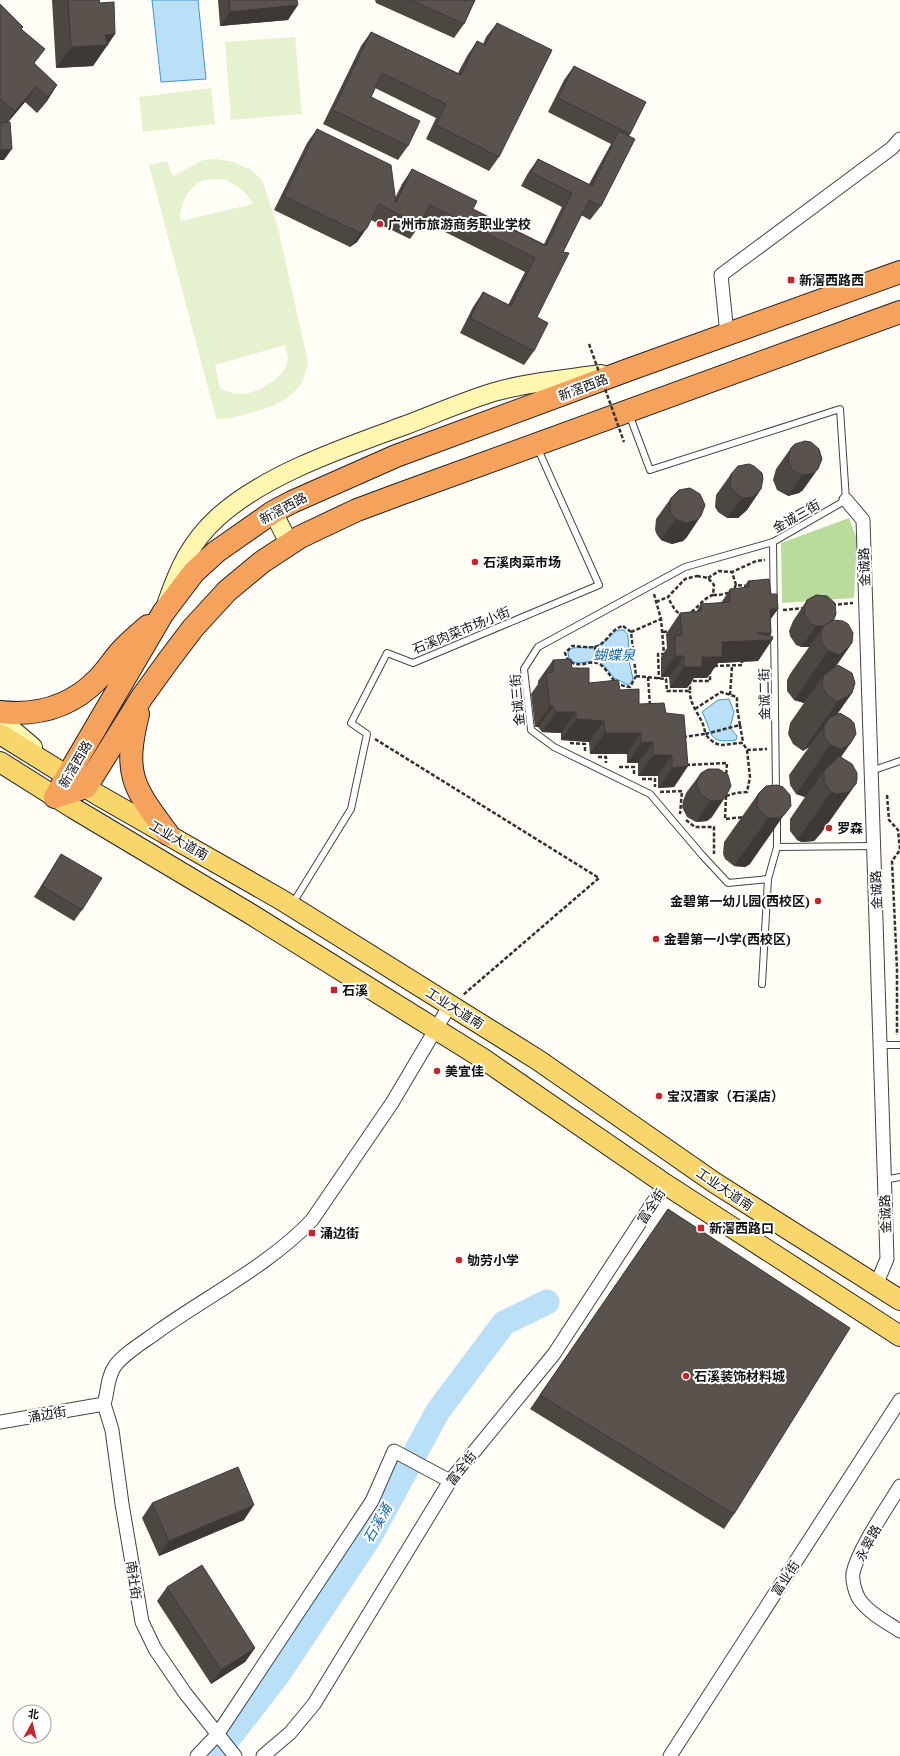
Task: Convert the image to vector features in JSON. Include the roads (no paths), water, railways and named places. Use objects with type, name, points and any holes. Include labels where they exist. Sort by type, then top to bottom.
[{"type":"highway","name":"新滘西路","points":[[55,797],[163,613],[194,572],[216,552],[273,512],[292,502],[396,456],[628,370],[900,272]]},
{"type":"highway","name":"新滘西路","points":[[55,797],[86,787],[142,697],[193,628],[227,591],[245,575],[289,543],[357,510],[900,312]]},
{"type":"highway","points":[[0,712],[18,714],[41,712],[60,705],[88,689],[122,651],[163,613]]},
{"type":"highway","points":[[142,697],[132,742],[132,774],[143,800],[168,834]]},
{"type":"main road","points":[[163,613],[179,567],[195,542],[217,518],[265,485],[328,454],[494,392],[525,384],[628,370]]},
{"type":"main road","points":[[273,512],[289,543]]},
{"type":"main road","points":[[0,719],[68,775]]},
{"type":"main road","name":"工业大道南","points":[[0,734],[86,787],[292,906],[538,1060],[715,1183],[900,1300]]},
{"type":"main road","points":[[0,762],[55,797],[249,912],[436,1029],[633,1160],[665,1184],[900,1336]]},
{"type":"street","points":[[728,334],[720,275],[898,148]]},
{"type":"street","name":"金诚路","points":[[846,500],[863,520],[887,1259],[876,1285]]},
{"type":"street","points":[[104,1404],[109,1378],[115,1366],[120,1361],[177,1318],[278,1250],[299,1234],[312,1220],[392,1103],[450,1005]]},
{"type":"street","name":"富全街","points":[[263,1756],[290,1732],[318,1698],[450,1480],[554,1354],[665,1184]]},
{"type":"street","name":"富业街","points":[[670,1756],[900,1400]]},
{"type":"street","name":"涌边街","points":[[0,1422],[104,1404]]},
{"type":"street","name":"南社街","points":[[104,1404],[113,1436],[122,1504],[142,1622],[167,1668],[232,1753]]},
{"type":"street","points":[[197,1756],[217,1735],[372,1501],[394,1451],[450,1480]]},
{"type":"street","name":"永翠路","points":[[900,1486],[858,1559],[853,1573],[853,1584],[858,1598],[865,1606],[900,1631]]},
{"type":"lane","points":[[627,411],[650,470],[840,409],[846,500]]},
{"type":"lane","name":"石溪肉菜市场小街","points":[[292,906],[351,809],[368,734],[350,722],[388,653],[413,663],[599,585],[536,444]]},
{"type":"lane","name":"金诚三街","points":[[768,879],[728,883],[650,794],[554,747],[531,730],[524,669],[538,647],[651,584],[685,567],[773,542],[846,500]]},
{"type":"lane","name":"金诚二街","points":[[773,542],[776,799]]},
{"type":"lane","points":[[871,772],[900,761]]},
{"type":"lane","points":[[762,984],[768,879],[777,846],[777,814]]},
{"type":"lane","points":[[777,846],[874,846]]},
{"type":"lane","points":[[880,1045],[898,1045]]},
{"type":"lane","points":[[884,1180],[900,1177]]},
{"type":"water","points":[[152,0],[198,0],[206,79],[161,82]]},
{"type":"water","name":"蝴蝶泉","points":[[619,630],[624,630],[628,635],[629,661],[633,679],[628,685],[614,678],[600,661],[576,663],[569,659],[568,652],[572,648],[596,646],[604,642]]},
{"type":"water","points":[[729,699],[734,712],[730,728],[737,736],[736,740],[726,741],[715,739],[710,732],[702,712],[718,700]]},
{"type":"waterway","name":"石溪涌","points":[[215,1756],[279,1673],[369,1538],[438,1411],[504,1323],[547,1302]]},
{"type":"place","name":"广州市旅游商务职业学校","points":[[380,224]]},
{"type":"place","name":"新滘西路西","points":[[791,280]]},
{"type":"place","name":"石溪肉菜市场","points":[[475,562]]},
{"type":"place","name":"罗森","points":[[829,828]]},
{"type":"place","name":"金碧第一幼儿园(西校区)","points":[[818,901]]},
{"type":"place","name":"金碧第一小学(西校区)","points":[[656,939]]},
{"type":"place","name":"石溪","points":[[334,990]]},
{"type":"place","name":"美宜佳","points":[[437,1071]]},
{"type":"place","name":"宝汉酒家（石溪店）","points":[[659,1096]]},
{"type":"place","name":"新滘西路口","points":[[701,1228]]},
{"type":"place","name":"涌边街","points":[[312,1233]]},
{"type":"place","name":"劬劳小学","points":[[459,1260]]},
{"type":"place","name":"石溪装饰材料城","points":[[686,1376]]}]
